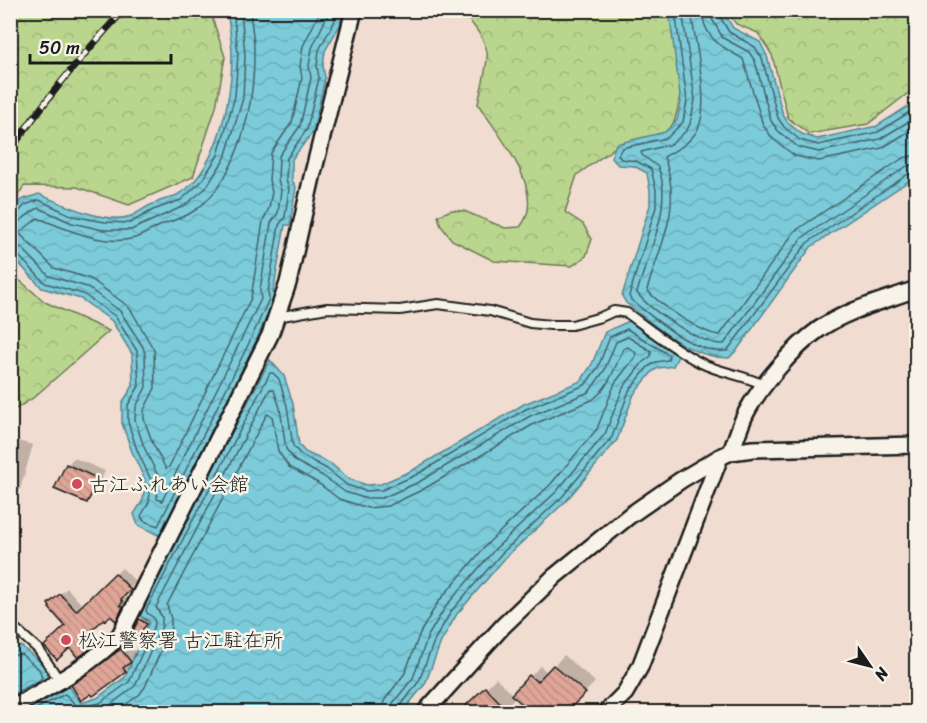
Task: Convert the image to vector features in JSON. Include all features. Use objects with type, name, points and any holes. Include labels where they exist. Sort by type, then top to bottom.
[{"type":"street","points":[[10,709],[60,681],[103,653],[120,636],[270,335],[288,283],[354,10]]},
{"type":"street","points":[[606,712],[625,693],[640,667],[726,454],[746,413],[764,385],[785,361],[818,330],[850,313],[916,289]]},
{"type":"street","points":[[425,712],[503,626],[555,576],[629,516],[681,480],[726,454],[796,447],[916,445]]},
{"type":"lane","points":[[277,317],[327,308],[400,310],[438,304],[490,311],[530,323],[572,325],[614,311],[627,313],[701,363],[732,375],[748,377],[764,385]]},
{"type":"lane","points":[[10,624],[38,649],[60,681]]},
{"type":"green space","points":[[11,10],[210,11],[225,57],[216,107],[193,177],[129,205],[77,187],[24,186],[11,206]]},
{"type":"green space","points":[[456,11],[674,11],[681,72],[679,102],[670,132],[617,146],[577,175],[565,212],[583,224],[592,239],[586,256],[572,266],[494,261],[452,240],[441,226],[438,216],[451,210],[464,211],[505,228],[520,227],[527,213],[528,198],[517,164],[478,104],[487,62],[486,47],[471,22]]},
{"type":"green space","points":[[727,11],[916,11],[916,87],[868,124],[809,134],[788,118],[772,55],[758,33],[736,24]]},
{"type":"green space","points":[[11,273],[45,302],[109,331],[33,398],[11,412]]},
{"type":"water","points":[[227,11],[344,11],[340,25],[325,51],[323,66],[325,78],[313,132],[292,159],[292,180],[296,187],[290,225],[285,225],[273,293],[277,295],[160,536],[138,525],[134,514],[143,500],[145,480],[122,423],[122,403],[133,386],[132,354],[112,321],[81,299],[42,288],[11,255],[11,213],[21,200],[39,194],[97,216],[121,218],[131,216],[152,204],[177,195],[191,185],[212,153],[225,112],[232,56]]},
{"type":"water","points":[[669,11],[723,11],[733,28],[760,42],[767,56],[783,115],[788,123],[802,134],[817,139],[877,126],[916,101],[916,176],[811,247],[729,358],[714,357],[687,347],[626,303],[622,296],[650,205],[650,191],[647,173],[634,166],[618,165],[611,157],[616,144],[665,132],[677,120],[681,102]]},
{"type":"water","points":[[629,321],[679,354],[673,366],[653,371],[634,394],[617,440],[566,501],[506,557],[457,614],[441,642],[425,684],[402,712],[17,712],[68,685],[81,703],[97,698],[125,677],[149,622],[137,614],[270,360],[284,376],[293,404],[299,445],[305,452],[331,464],[349,479],[367,485],[381,484],[413,470],[524,404],[581,381],[592,364],[605,332]]},
{"type":"water","points":[[21,646],[45,666],[50,682],[11,703],[11,649]]},
{"type":"building","name":"古江ふれあい会館","points":[[66,464],[99,479],[87,503],[54,489]]},
{"type":"building","points":[[115,573],[131,590],[121,599],[123,602],[120,605],[123,607],[116,621],[110,616],[105,621],[104,619],[83,638],[91,648],[78,658],[70,648],[57,660],[44,646],[65,626],[48,604],[60,594],[76,611]]},
{"type":"building","points":[[139,619],[147,624],[137,637],[132,633]]},
{"type":"building","points":[[121,649],[131,662],[123,668],[126,672],[93,696],[91,694],[81,701],[71,685]]},
{"type":"building","points":[[553,665],[586,693],[566,712],[532,712],[511,695],[529,675],[537,682]]},
{"type":"building","points":[[485,687],[509,712],[459,712]]},
{"type":"railway","points":[[10,151],[64,79],[124,10]]},
{"type":"place","name":"古江ふれあい会館","points":[[77,484]]},
{"type":"place","name":"松江警察署 古江駐在所","points":[[66,640]]}]
